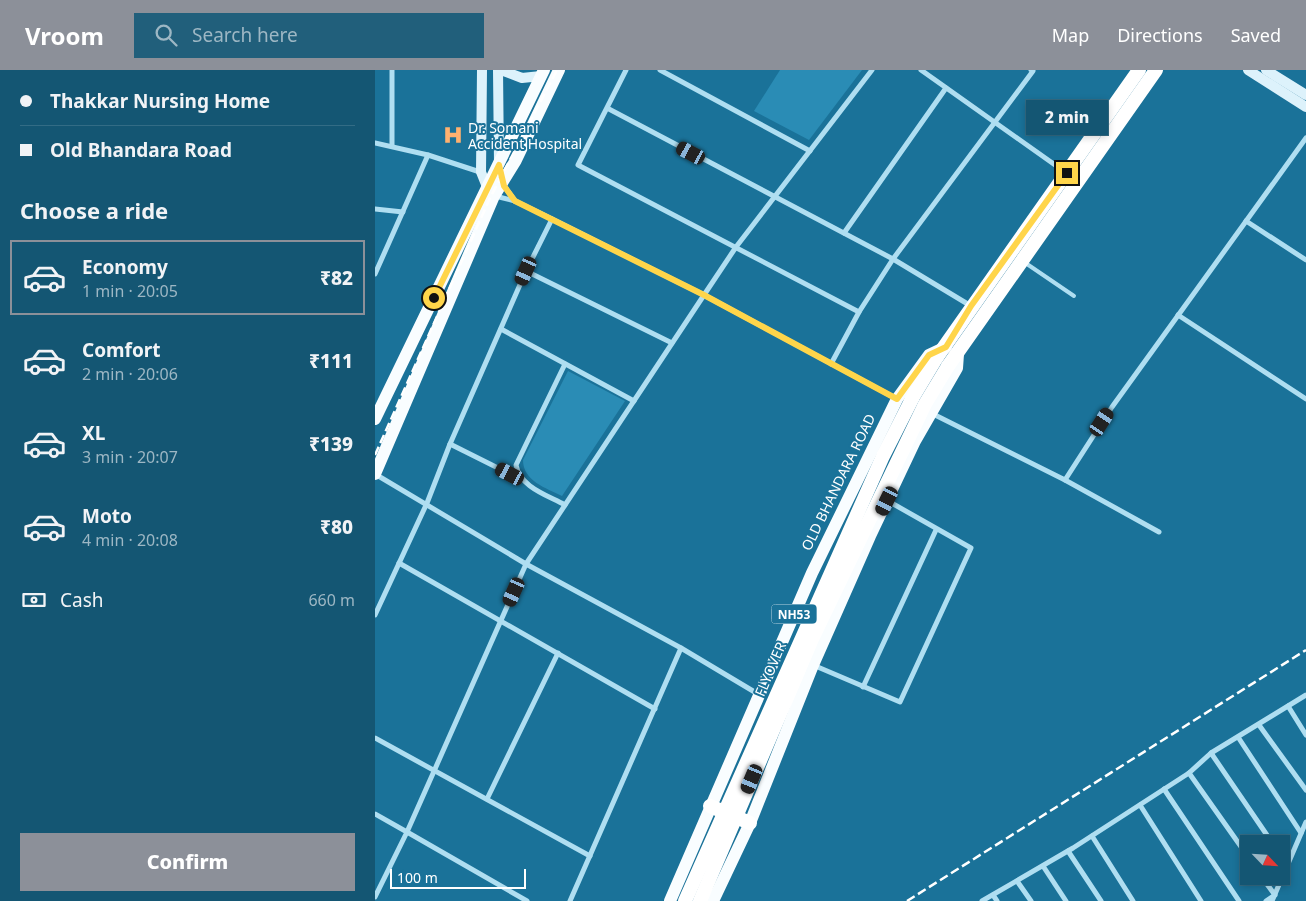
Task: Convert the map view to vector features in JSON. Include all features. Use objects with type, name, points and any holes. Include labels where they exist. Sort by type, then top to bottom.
[{"type":"highway","name":"OLD BHANDARA ROAD","points":[[947,353],[971,306],[1072,177],[1139,70]]},
{"type":"highway","name":"NH53","points":[[947,353],[1022,261],[1072,177],[1156,70]]},
{"type":"highway","name":"FLYOVER","points":[[700,901],[812,639],[925,404],[948,366],[947,353]]},
{"type":"highway","name":"FLYOVER","points":[[685,901],[879,465],[913,397],[947,353]]},
{"type":"highway","points":[[711,806],[750,823]]},
{"type":"main road","points":[[482,70],[481,172],[491,193]]},
{"type":"main road","points":[[501,181],[499,165],[500,70],[522,78],[542,73]]},
{"type":"main road","points":[[375,419],[491,193],[515,160],[559,70]]},
{"type":"main road","points":[[1248,70],[1306,108]]},
{"type":"main road","points":[[1266,70],[1306,96]]},
{"type":"main road","points":[[375,474],[491,193],[499,165],[542,73]]},
{"type":"main road","name":"OLD BHANDARA ROAD","points":[[670,901],[812,572],[897,399],[929,355],[947,353]]},
{"type":"main road","name":"NH53","points":[[713,901],[750,823],[813,665],[887,501],[930,412],[957,368],[947,353]]},
{"type":"street","points":[[392,70],[392,146]]},
{"type":"street","points":[[626,70],[578,165],[859,312]]},
{"type":"street","points":[[660,70],[810,151]]},
{"type":"street","points":[[382,901],[375,897],[407,832],[526,564],[736,247],[871,70]]},
{"type":"street","points":[[921,70],[1072,177]]},
{"type":"street","points":[[831,364],[859,312],[893,259],[1033,70]]},
{"type":"street","points":[[843,232],[946,88]]},
{"type":"street","points":[[607,108],[774,198],[893,259],[971,306]]},
{"type":"street","points":[[1065,480],[1112,407],[1306,138]]},
{"type":"street","points":[[375,143],[428,155],[481,172]]},
{"type":"street","points":[[375,274],[428,155]]},
{"type":"street","points":[[501,181],[515,201]]},
{"type":"street","points":[[491,193],[515,201],[704,295],[897,399],[930,412],[1065,480],[1159,532]]},
{"type":"street","points":[[375,209],[403,212]]},
{"type":"street","points":[[375,615],[427,503],[450,444],[526,271],[552,220]]},
{"type":"street","points":[[1246,221],[1306,260]]},
{"type":"street","points":[[526,271],[672,343]]},
{"type":"street","points":[[1178,315],[1306,399]]},
{"type":"street","points":[[501,329],[634,401]]},
{"type":"street","points":[[525,482],[518,474],[516,465],[565,364]]},
{"type":"street","points":[[450,444],[525,482],[565,505]]},
{"type":"street","points":[[375,474],[427,503],[526,564],[681,648],[759,694]]},
{"type":"street","points":[[813,665],[900,702],[971,548],[887,501]]},
{"type":"street","points":[[863,686],[936,530]]},
{"type":"street","points":[[399,564],[501,620],[655,709]]},
{"type":"street","points":[[570,901],[681,648]]},
{"type":"street","points":[[487,799],[558,653]]},
{"type":"street","points":[[982,901],[1068,851],[1189,774],[1211,753],[1306,695]]},
{"type":"street","points":[[1288,706],[1306,735]]},
{"type":"street","points":[[1259,725],[1306,790]]},
{"type":"street","points":[[1238,737],[1301,833]]},
{"type":"street","points":[[375,738],[590,856]]},
{"type":"street","points":[[1211,753],[1267,835]]},
{"type":"street","points":[[1189,774],[1240,845]]},
{"type":"street","points":[[1164,789],[1239,901]]},
{"type":"street","points":[[1140,805],[1201,901]]},
{"type":"street","points":[[375,814],[527,901]]},
{"type":"street","points":[[1290,858],[1306,822]]},
{"type":"street","points":[[1091,836],[1133,901]]},
{"type":"street","points":[[1068,851],[1101,901]]},
{"type":"street","points":[[1043,866],[1065,901]]},
{"type":"street","points":[[1017,881],[1031,901]]},
{"type":"street","points":[[1266,885],[1273,898]]},
{"type":"street","points":[[1266,901],[1273,898],[1279,885]]},
{"type":"street","points":[[993,894],[997,901]]},
{"type":"lane","points":[[1022,261],[1074,296]]},
{"type":"shaded area","points":[[780,70],[862,70],[809,140],[754,111]]},
{"type":"shaded area","points":[[568,371],[625,401],[562,496],[531,479],[524,467],[523,460]]},
{"type":"railway","points":[[375,455],[490,198],[557,70]]},
{"type":"railway","points":[[907,901],[1306,650]]},
{"type":"place","name":"Dr. Somani Accident Hospital","points":[[453,135]]},
{"type":"route","points":[[434,298],[499,165],[501,181],[515,201],[704,295],[897,399],[929,355],[946,347],[971,306],[1067,173]]}]
